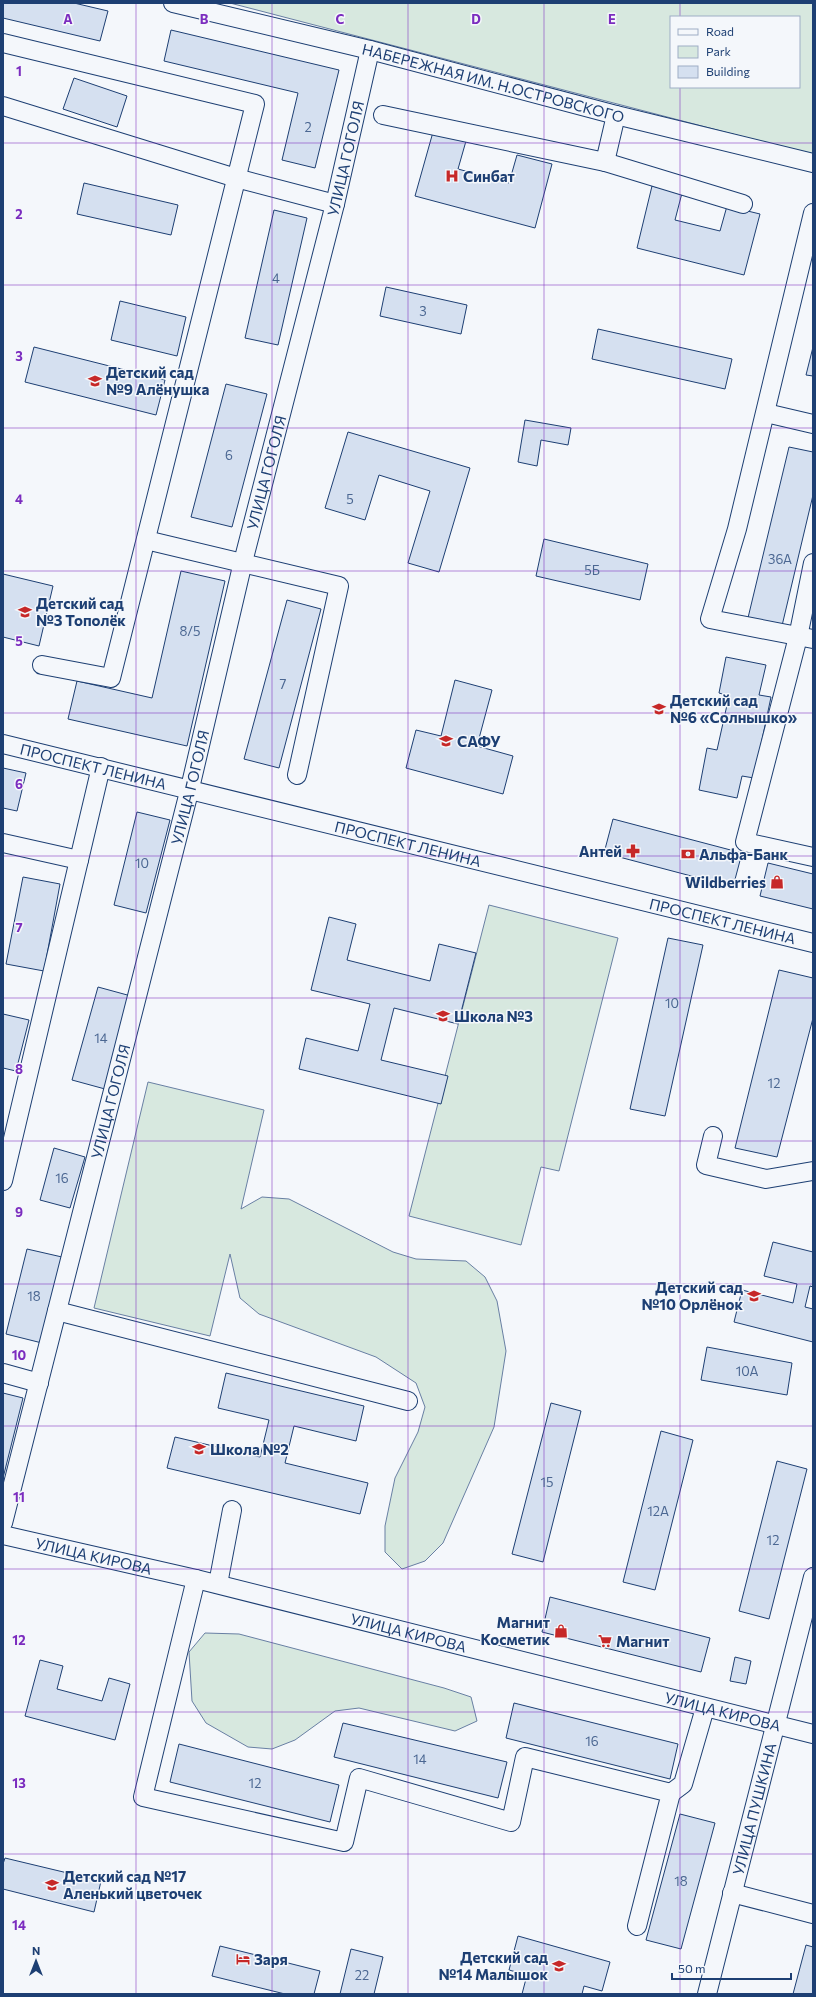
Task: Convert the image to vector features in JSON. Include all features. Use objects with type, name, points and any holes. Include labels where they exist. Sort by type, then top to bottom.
[{"type":"street","name":"НАБЕРЕЖНАЯ ИМ. Н.ОСТРОВСКОГО","points":[[173,3],[370,50],[616,115],[813,163]]},
{"type":"street","points":[[3,43],[255,104],[111,678],[42,665]]},
{"type":"street","name":"УЛИЦА ГОГОЛЯ","points":[[3,1522],[190,788],[243,562],[336,204],[370,50]]},
{"type":"street","points":[[3,106],[236,178],[336,204]]},
{"type":"street","points":[[384,115],[605,162],[743,204]]},
{"type":"street","points":[[605,162],[616,115]]},
{"type":"street","points":[[806,638],[710,619],[737,529],[813,213]]},
{"type":"street","points":[[766,413],[813,424]]},
{"type":"street","points":[[146,540],[339,586],[297,775]]},
{"type":"street","points":[[813,563],[806,638],[745,842],[813,857]]},
{"type":"street","name":"ПРОСПЕКТ ЛЕНИНА","points":[[3,744],[190,788],[813,943]]},
{"type":"street","points":[[3,1180],[101,767]]},
{"type":"street","points":[[3,842],[79,860]]},
{"type":"street","points":[[713,1136],[706,1165],[766,1179],[813,1171]]},
{"type":"street","points":[[57,1311],[408,1401]]},
{"type":"street","points":[[3,1373],[39,1383]]},
{"type":"street","points":[[218,1584],[232,1510]]},
{"type":"street","name":"УЛИЦА КИРОВА","points":[[3,1535],[218,1584],[774,1726],[813,1734]]},
{"type":"street","name":"УЛИЦА ПУШКИНА","points":[[707,1994],[813,1577]]},
{"type":"street","points":[[196,1579],[143,1797],[344,1842],[359,1778],[511,1822],[525,1757],[671,1793]]},
{"type":"street","points":[[637,1926],[671,1793],[683,1784],[705,1708]]},
{"type":"street","points":[[732,1893],[813,1914]]},
{"type":"green space","points":[[230,3],[813,3],[813,155]]},
{"type":"green space","points":[[489,905],[618,938],[559,1171],[541,1167],[521,1245],[409,1216]]},
{"type":"green space","points":[[148,1082],[264,1110],[241,1209],[262,1197],[289,1199],[393,1252],[416,1259],[466,1261],[485,1277],[497,1301],[506,1351],[494,1427],[443,1543],[425,1561],[402,1569],[385,1552],[385,1526],[395,1478],[418,1432],[425,1407],[416,1383],[376,1357],[259,1314],[240,1298],[230,1254],[210,1336],[94,1308]]},
{"type":"green space","points":[[205,1633],[239,1634],[444,1688],[471,1697],[477,1721],[455,1731],[359,1708],[335,1711],[295,1740],[272,1749],[248,1747],[206,1723],[192,1701],[189,1652]]},
{"type":"building","points":[[3,3],[74,3],[108,11],[100,41],[3,18]]},
{"type":"building","points":[[171,30],[339,70],[315,168],[282,160],[298,93],[164,61]]},
{"type":"building","points":[[74,78],[127,96],[117,127],[63,109]]},
{"type":"building","name":"Синбат","points":[[433,132],[466,141],[458,169],[509,183],[517,155],[552,164],[535,228],[415,196]]},
{"type":"building","points":[[84,183],[178,205],[171,235],[77,214]]},
{"type":"building","points":[[652,186],[682,193],[675,220],[720,231],[727,206],[760,214],[744,275],[637,248]]},
{"type":"building","points":[[274,210],[307,218],[278,345],[245,338]]},
{"type":"building","points":[[386,287],[467,305],[461,334],[380,316]]},
{"type":"building","name":"Детский сад №9 Алёнушка","points":[[120,301],[186,317],[177,356],[111,340]]},
{"type":"building","points":[[598,329],[732,359],[725,389],[592,359]]},
{"type":"building","name":"Детский сад №9 Алёнушка","points":[[34,347],[165,380],[156,415],[25,382]]},
{"type":"building","points":[[813,347],[813,376],[806,375]]},
{"type":"building","points":[[226,384],[267,394],[232,527],[191,517]]},
{"type":"building","points":[[525,420],[571,428],[568,445],[541,440],[537,466],[518,462]]},
{"type":"building","points":[[348,432],[470,468],[439,572],[408,563],[430,491],[379,475],[365,520],[325,508]]},
{"type":"building","points":[[789,447],[813,452],[813,495],[781,630],[747,622]]},
{"type":"building","points":[[544,539],[648,564],[640,600],[536,576]]},
{"type":"building","points":[[181,571],[225,581],[187,746],[68,719],[77,681],[152,698]]},
{"type":"building","name":"Детский сад №3 Тополёк","points":[[3,574],[53,586],[39,646],[3,637]]},
{"type":"building","points":[[287,600],[321,609],[279,768],[244,759]]},
{"type":"building","points":[[726,657],[766,665],[759,695],[771,697],[754,778],[742,776],[737,798],[699,790],[707,748],[717,750],[729,696],[719,693]]},
{"type":"building","name":"САФУ","points":[[455,680],[492,690],[477,746],[513,756],[503,794],[406,768],[416,730],[441,736]]},
{"type":"building","points":[[3,768],[26,773],[17,811],[3,808]]},
{"type":"building","points":[[137,812],[170,820],[146,913],[114,905]]},
{"type":"building","points":[[613,819],[742,853],[733,887],[604,853]]},
{"type":"building","points":[[768,863],[813,874],[813,909],[760,896]]},
{"type":"building","points":[[23,877],[60,884],[44,971],[6,964]]},
{"type":"building","name":"Школа №3","points":[[329,917],[356,924],[347,960],[430,981],[439,944],[476,953],[458,1024],[394,1008],[381,1060],[448,1076],[441,1104],[299,1069],[306,1038],[358,1051],[370,1004],[311,990]]},
{"type":"building","points":[[668,938],[703,945],[665,1116],[630,1109]]},
{"type":"building","points":[[779,970],[813,978],[813,1018],[777,1157],[735,1148]]},
{"type":"building","points":[[98,987],[131,996],[105,1089],[72,1080]]},
{"type":"building","points":[[3,1014],[29,1020],[16,1071],[3,1068]]},
{"type":"building","points":[[54,1148],[85,1157],[70,1208],[40,1200]]},
{"type":"building","name":"Детский сад №10 Орлёнок","points":[[773,1242],[813,1252],[813,1287],[810,1286],[805,1307],[813,1309],[813,1342],[734,1322],[742,1290],[793,1303],[797,1284],[764,1276]]},
{"type":"building","points":[[27,1249],[62,1257],[42,1343],[6,1334]]},
{"type":"building","name":"Детский сад №10 Орлёнок","points":[[707,1347],[792,1363],[787,1395],[701,1380]]},
{"type":"building","name":"Школа №2","points":[[226,1373],[364,1406],[356,1441],[294,1426],[285,1463],[368,1483],[360,1514],[167,1468],[175,1437],[260,1457],[269,1420],[218,1408]]},
{"type":"building","points":[[3,1393],[23,1398],[3,1478]]},
{"type":"building","points":[[551,1403],[581,1411],[543,1562],[512,1554]]},
{"type":"building","points":[[661,1431],[693,1440],[655,1590],[623,1582]]},
{"type":"building","points":[[777,1461],[807,1469],[769,1619],[739,1611]]},
{"type":"building","points":[[550,1597],[710,1638],[701,1672],[542,1632]]},
{"type":"building","points":[[735,1657],[751,1661],[746,1684],[730,1681]]},
{"type":"building","points":[[40,1660],[63,1666],[57,1689],[102,1701],[109,1678],[130,1684],[115,1740],[25,1716]]},
{"type":"building","points":[[514,1703],[678,1744],[670,1779],[506,1738]]},
{"type":"building","points":[[343,1723],[507,1762],[498,1798],[334,1757]]},
{"type":"building","points":[[179,1744],[339,1785],[330,1822],[170,1782]]},
{"type":"building","points":[[680,1814],[715,1823],[681,1949],[646,1940]]},
{"type":"building","name":"Детский сад №17 Аленький цветочек","points":[[5,1858],[101,1881],[94,1912],[3,1889],[3,1864]]},
{"type":"building","name":"Детский сад №14 Малышок","points":[[518,1936],[610,1962],[602,1991],[584,1986],[582,1994],[522,1994],[527,1975],[509,1970]]},
{"type":"building","points":[[806,1945],[813,1947],[813,1994],[793,1994]]},
{"type":"building","name":"Заря","points":[[220,1946],[320,1971],[314,1994],[285,1994],[212,1976]]},
{"type":"building","points":[[351,1949],[383,1957],[374,1994],[340,1994]]},
{"type":"place","name":"Синбат","points":[[452,176]]},
{"type":"place","name":"Детский сад №9 Алёнушка","points":[[95,381]]},
{"type":"place","name":"Детский сад №3 Тополёк","points":[[25,612]]},
{"type":"place","name":"Детский сад №6 «Солнышко»","points":[[659,709]]},
{"type":"place","name":"САФУ","points":[[446,741]]},
{"type":"place","name":"Антей","points":[[633,851]]},
{"type":"place","name":"Альфа-Банк","points":[[688,854]]},
{"type":"place","name":"Wildberries","points":[[777,882]]},
{"type":"place","name":"Школа №3","points":[[443,1016]]},
{"type":"place","name":"Детский сад №10 Орлёнок","points":[[754,1296]]},
{"type":"place","name":"Школа №2","points":[[199,1449]]},
{"type":"place","name":"Магнит Косметик","points":[[561,1631]]},
{"type":"place","name":"Магнит","points":[[605,1641]]},
{"type":"place","name":"Детский сад №17 Аленький цветочек","points":[[52,1885]]},
{"type":"place","name":"Заря","points":[[243,1959]]},
{"type":"place","name":"Детский сад №14 Малышок","points":[[559,1966]]}]
